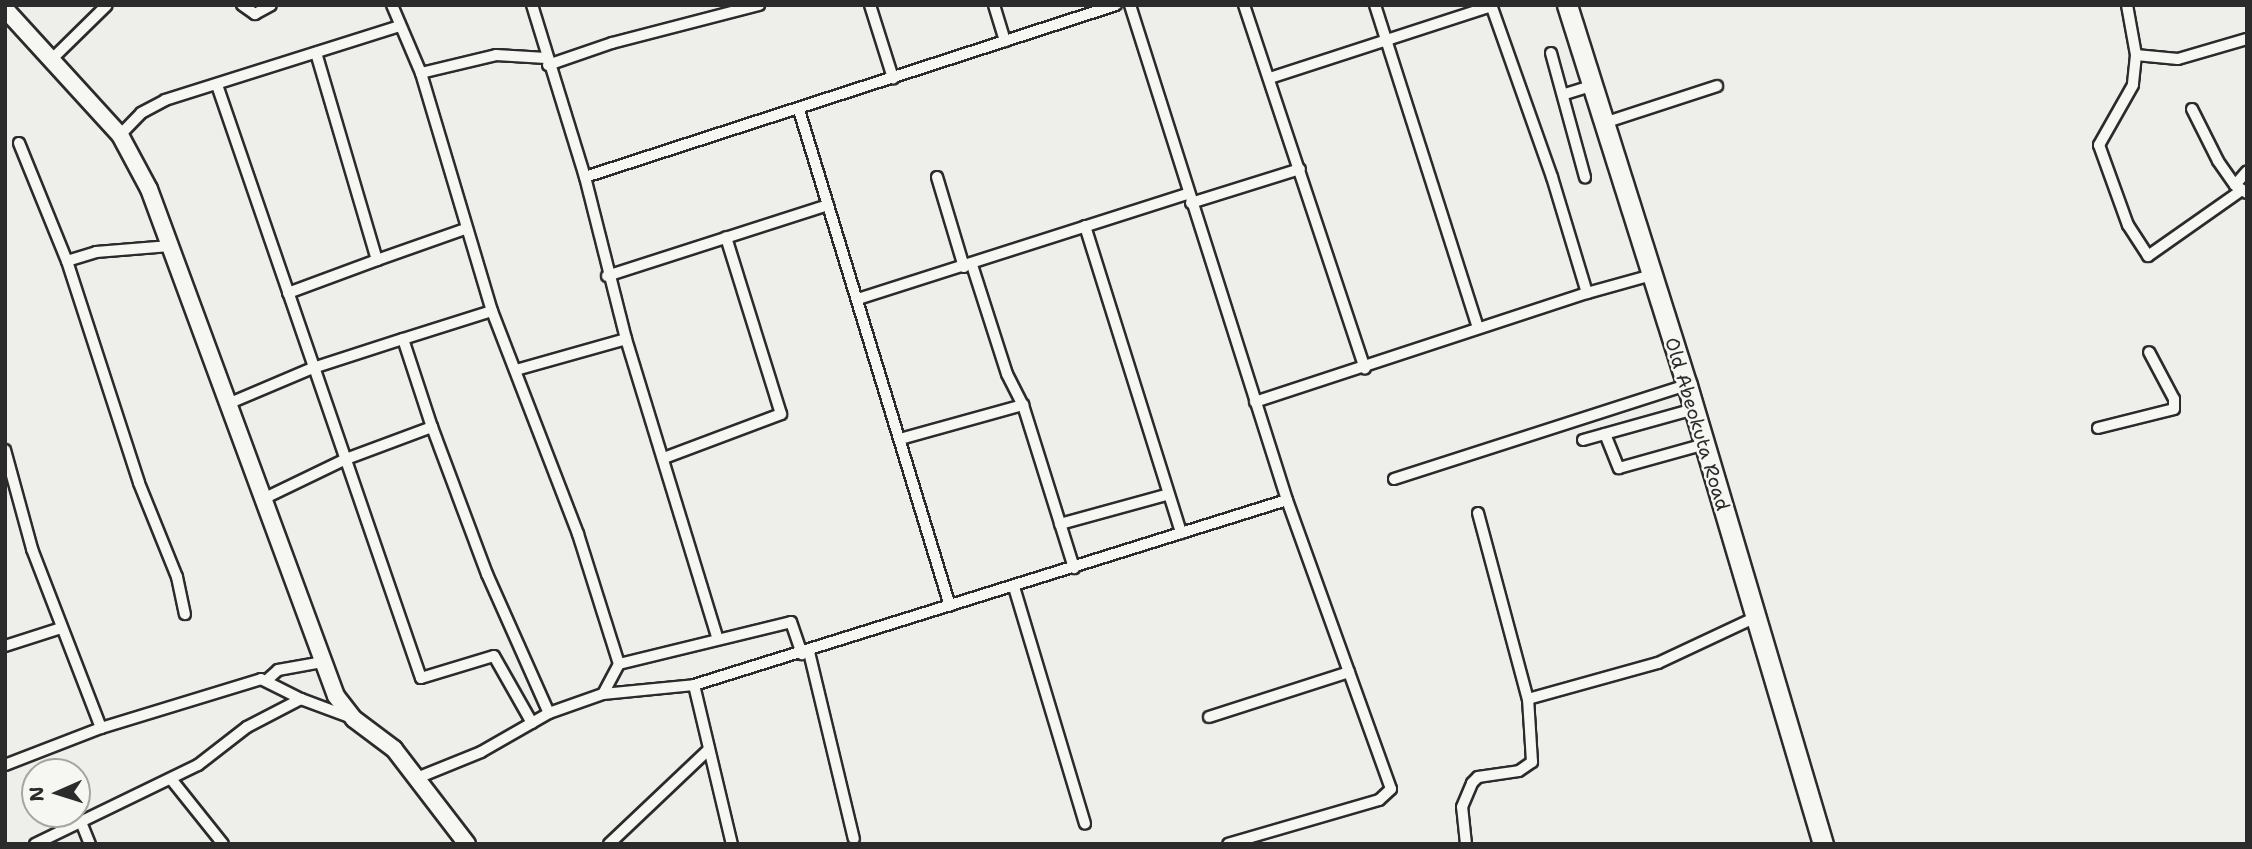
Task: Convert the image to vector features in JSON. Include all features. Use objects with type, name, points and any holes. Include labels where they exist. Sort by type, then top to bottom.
[{"type":"highway","name":"Old Abeokuta Road","points":[[1567,5],[1687,385],[1823,844]]},
{"type":"street","points":[[51,60],[107,5]]},
{"type":"street","points":[[242,5],[255,14],[271,5]]},
{"type":"street","points":[[392,5],[421,73],[465,229],[492,311],[578,534],[619,664],[603,694]]},
{"type":"street","points":[[532,5],[547,62],[585,177],[607,276],[717,637]]},
{"type":"street","points":[[421,73],[495,55],[547,62],[760,5]]},
{"type":"street","points":[[870,5],[893,78]]},
{"type":"street","points":[[994,5],[1005,41]]},
{"type":"street","points":[[585,177],[799,110],[1116,5]]},
{"type":"street","points":[[1130,5],[1287,500],[1390,794],[1228,844]]},
{"type":"street","points":[[1244,5],[1364,368]]},
{"type":"street","points":[[1376,5],[1478,328]]},
{"type":"street","points":[[2127,5],[2136,55],[2129,97],[2113,114],[2099,145],[2128,225],[2148,256],[2241,190],[2247,171]]},
{"type":"street","points":[[1270,78],[1491,6],[1552,177],[1587,293]]},
{"type":"street","points":[[5,9],[120,135],[149,189],[336,696],[354,719]]},
{"type":"street","points":[[120,135],[141,113],[165,100],[400,26]]},
{"type":"street","points":[[2136,55],[2178,59],[2247,39]]},
{"type":"street","points":[[316,53],[377,260]]},
{"type":"street","points":[[1551,53],[1565,94],[1586,177]]},
{"type":"street","points":[[217,85],[421,678],[494,656],[532,723]]},
{"type":"street","points":[[1565,94],[1592,86]]},
{"type":"street","points":[[1604,123],[1717,86]]},
{"type":"street","points":[[2192,109],[2241,190]]},
{"type":"street","points":[[799,110],[950,606]]},
{"type":"street","points":[[19,143],[67,261],[139,483],[177,578],[185,614]]},
{"type":"street","points":[[858,299],[968,266],[1085,226],[1300,169]]},
{"type":"street","points":[[937,177],[1007,374],[1023,405],[1074,568]]},
{"type":"street","points":[[607,276],[828,205]]},
{"type":"street","points":[[1085,226],[1166,495],[1181,533]]},
{"type":"street","points":[[288,293],[465,229]]},
{"type":"street","points":[[664,458],[781,414],[726,237]]},
{"type":"street","points":[[67,261],[96,252],[170,246]]},
{"type":"street","points":[[1255,402],[1587,293],[1652,275]]},
{"type":"street","points":[[230,403],[313,368],[492,311]]},
{"type":"street","points":[[516,370],[626,339]]},
{"type":"street","points":[[403,340],[432,427],[492,586],[550,713]]},
{"type":"street","points":[[2098,428],[2174,410],[2174,399],[2149,352]]},
{"type":"street","points":[[1394,479],[1687,385]]},
{"type":"street","points":[[900,439],[1023,405]]},
{"type":"street","points":[[1583,440],[1694,409]]},
{"type":"street","points":[[263,499],[346,459],[432,427]]},
{"type":"street","points":[[1605,434],[1619,468],[1705,444]]},
{"type":"street","points":[[5,450],[32,549],[101,728]]},
{"type":"street","points":[[1060,524],[1166,495]]},
{"type":"street","points":[[417,778],[481,751],[550,713],[603,694],[694,685],[805,653],[1287,500]]},
{"type":"street","points":[[1466,844],[1462,807],[1472,783],[1478,777],[1518,771],[1532,762],[1528,699],[1478,513]]},
{"type":"street","points":[[1014,587],[1085,824]]},
{"type":"street","points":[[1528,699],[1658,663],[1754,618]]},
{"type":"street","points":[[619,664],[717,637],[791,622],[805,653],[854,839]]},
{"type":"street","points":[[5,646],[61,628]]},
{"type":"street","points":[[5,765],[101,728],[267,680],[278,670],[323,662]]},
{"type":"street","points":[[1209,717],[1349,672]]},
{"type":"street","points":[[267,680],[301,699],[354,719],[386,741],[467,844]]},
{"type":"street","points":[[694,685],[732,844]]},
{"type":"street","points":[[91,817],[171,779],[223,748],[247,727],[301,699]]},
{"type":"street","points":[[609,844],[709,750]]},
{"type":"street","points":[[171,779],[223,844]]},
{"type":"street","points":[[35,844],[68,828]]}]
